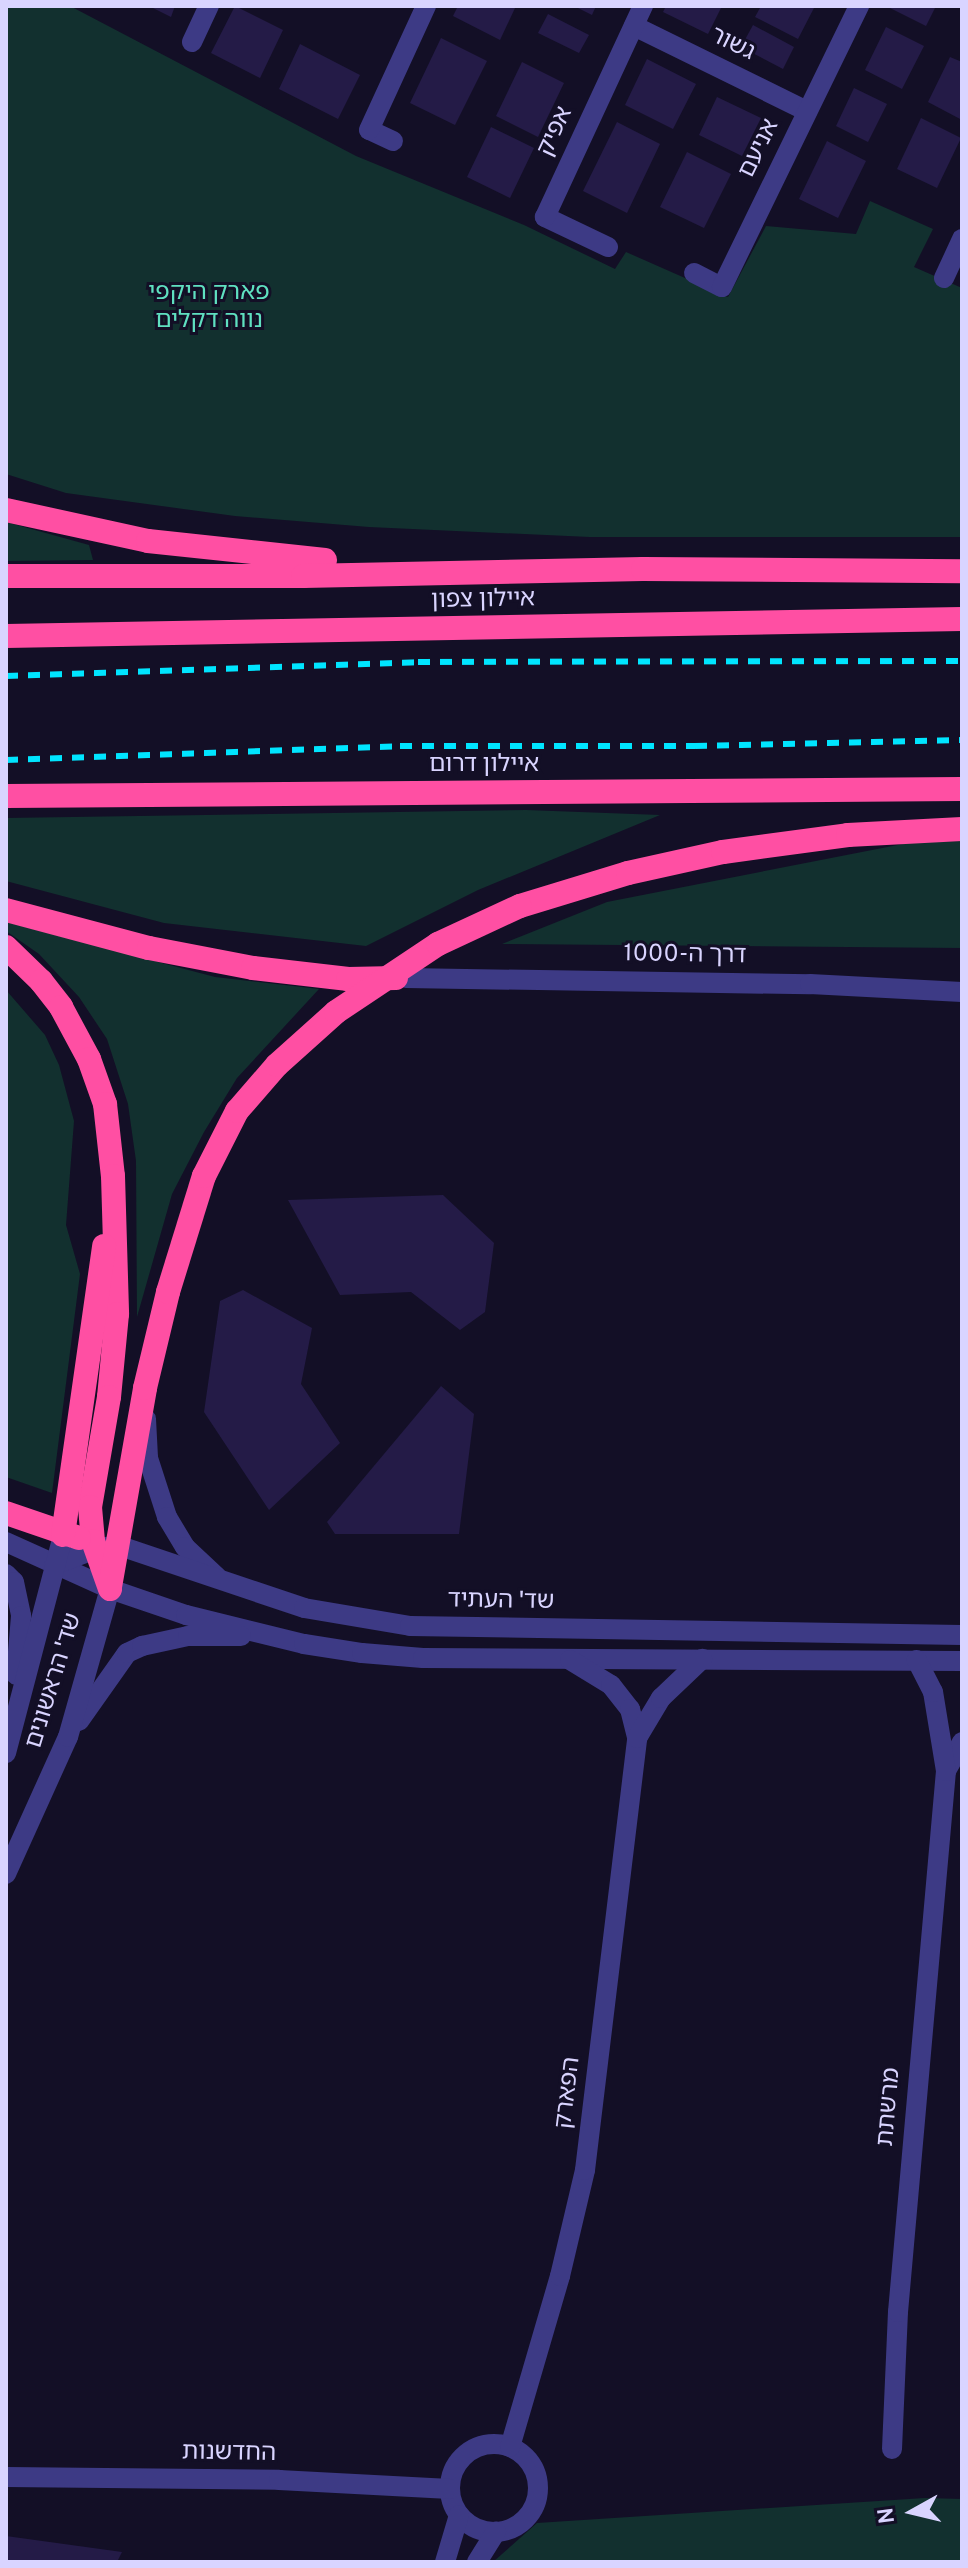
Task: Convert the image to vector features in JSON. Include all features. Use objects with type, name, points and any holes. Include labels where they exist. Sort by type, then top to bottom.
[{"type":"highway","points":[[6,510],[148,541],[295,559],[643,569],[962,571]]},
{"type":"highway","points":[[6,576],[303,576],[643,569]]},
{"type":"highway","name":"איילון צפון","points":[[6,636],[962,619]]},
{"type":"highway","name":"איילון דרום","points":[[6,796],[962,789]]},
{"type":"highway","points":[[110,1589],[106,1541],[168,1292],[204,1176],[237,1111],[277,1065],[336,1012],[438,944],[520,906],[628,873],[723,852],[848,835],[962,829]]},
{"type":"highway","points":[[6,910],[149,948],[253,968],[348,979],[406,978]]},
{"type":"highway","points":[[6,947],[41,981],[61,1007],[89,1059],[105,1104],[113,1176],[117,1314],[109,1397],[90,1507],[106,1541]]},
{"type":"highway","points":[[63,1535],[113,1176]]},
{"type":"highway","points":[[6,1513],[63,1535],[106,1541]]},
{"type":"street","points":[[192,42],[209,6]]},
{"type":"street","points":[[393,141],[369,130],[426,6]]},
{"type":"street","name":"אפיק","points":[[608,247],[545,217],[643,6]]},
{"type":"street","name":"אניעם","points":[[694,273],[722,287],[859,6]]},
{"type":"street","name":"גשור","points":[[634,26],[807,111]]},
{"type":"street","points":[[944,278],[962,239]]},
{"type":"street","name":"דרך ה-1000","points":[[406,978],[810,984],[962,992]]},
{"type":"street","points":[[145,1388],[148,1458],[167,1517],[185,1547],[223,1582]]},
{"type":"street","points":[[7,1752],[63,1535]]},
{"type":"street","points":[[54,1565],[106,1541]]},
{"type":"street","name":"שד' העתיד","points":[[106,1541],[304,1608],[410,1626],[962,1635]]},
{"type":"street","points":[[6,1542],[110,1589],[186,1615],[269,1636],[362,1653],[568,1659],[962,1661]]},
{"type":"street","points":[[6,1574],[14,1582],[21,1616],[7,1752]]},
{"type":"street","name":"שד' הראשונים","points":[[6,1874],[68,1737],[110,1589]]},
{"type":"street","points":[[68,1737],[127,1653],[142,1646],[188,1636],[269,1636]]},
{"type":"street","name":"הפארק","points":[[510,2447],[557,2289],[585,2170],[637,1738],[630,1709],[611,1685],[568,1659]]},
{"type":"street","name":"הפארק","points":[[637,1738],[661,1698],[702,1659]]},
{"type":"street","name":"מרשתת","points":[[892,2449],[898,2312],[946,1771],[933,1692],[917,1660]]},
{"type":"street","name":"מרשתת","points":[[946,1771],[962,1742]]},
{"type":"street","points":[[445,2562],[459,2515],[450,2489],[460,2461],[471,2451],[485,2445],[510,2447],[527,2458],[535,2471],[537,2499],[522,2522],[496,2532],[482,2530],[459,2515]]},
{"type":"street","name":"החדשנות","points":[[6,2477],[279,2480],[450,2489]]},
{"type":"street","points":[[477,2562],[496,2532]]},
{"type":"green space","name":"פארק היקפי נווה דקלים","points":[[6,6],[70,6],[356,156],[524,225],[615,269],[626,252],[728,297],[766,226],[856,234],[870,201],[933,229],[914,267],[962,288],[962,537],[590,537],[369,527],[235,516],[66,493],[6,474]]},
{"type":"green space","points":[[6,522],[89,545],[93,560],[6,561]]},
{"type":"green space","points":[[526,810],[660,815],[478,890],[366,946],[164,923],[6,881],[6,818]]},
{"type":"green space","points":[[962,841],[962,948],[502,944],[607,902],[908,843]]},
{"type":"green space","points":[[6,922],[215,977],[319,989],[237,1078],[204,1132],[172,1194],[137,1317],[136,1161],[128,1104],[107,1039],[79,997],[39,954],[6,931]]},
{"type":"green space","points":[[6,990],[45,1035],[59,1065],[74,1121],[66,1225],[80,1274],[52,1493],[6,1477]]},
{"type":"green space","points":[[925,2498],[962,2499],[962,2562],[493,2562],[537,2523]]},
{"type":"building","points":[[149,6],[175,6],[171,17]]},
{"type":"building","points":[[235,6],[283,30],[260,78],[211,53]]},
{"type":"building","points":[[458,6],[516,6],[500,40],[453,16]]},
{"type":"building","points":[[574,6],[596,6],[592,15]]},
{"type":"building","points":[[666,6],[722,6],[708,34],[663,12]]},
{"type":"building","points":[[761,6],[815,6],[798,39],[755,17]]},
{"type":"building","points":[[886,6],[936,6],[926,26]]},
{"type":"building","points":[[548,14],[589,35],[579,53],[538,33]]},
{"type":"building","points":[[753,25],[794,47],[783,69],[741,47]]},
{"type":"building","points":[[886,27],[924,46],[902,89],[865,70]]},
{"type":"building","points":[[441,38],[487,61],[455,125],[410,103]]},
{"type":"building","points":[[300,44],[360,75],[338,119],[279,89]]},
{"type":"building","points":[[950,57],[962,62],[962,120],[928,102]]},
{"type":"building","points":[[647,59],[696,84],[673,129],[625,105]]},
{"type":"building","points":[[522,62],[564,83],[538,137],[496,116]]},
{"type":"building","points":[[854,88],[887,104],[868,142],[836,126]]},
{"type":"building","points":[[717,97],[761,118],[742,156],[699,135]]},
{"type":"building","points":[[921,118],[961,138],[937,188],[897,169]]},
{"type":"building","points":[[617,122],[660,144],[627,213],[583,191]]},
{"type":"building","points":[[491,127],[534,148],[510,198],[467,177]]},
{"type":"building","points":[[827,141],[866,161],[838,218],[799,199]]},
{"type":"building","points":[[687,152],[731,174],[704,228],[660,207]]},
{"type":"building","points":[[443,1195],[494,1243],[485,1312],[460,1330],[411,1292],[340,1295],[288,1200]]},
{"type":"building","points":[[243,1290],[312,1328],[301,1384],[340,1443],[269,1510],[204,1412],[220,1301]]},
{"type":"building","points":[[441,1386],[474,1414],[459,1534],[335,1534],[327,1522]]},
{"type":"building","points":[[6,2536],[122,2552],[117,2562],[6,2562]]},
{"type":"railway","points":[[6,676],[418,662],[962,661]]},
{"type":"railway","points":[[6,760],[400,746],[695,746],[962,740]]}]
